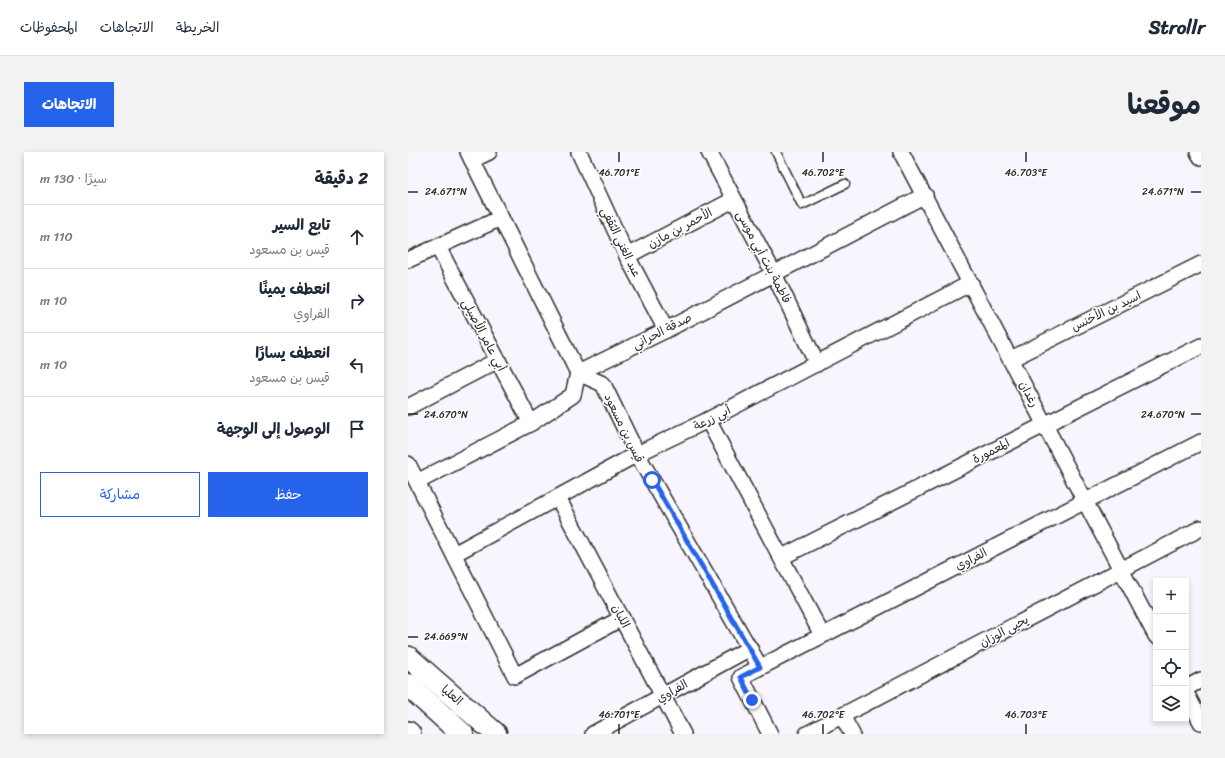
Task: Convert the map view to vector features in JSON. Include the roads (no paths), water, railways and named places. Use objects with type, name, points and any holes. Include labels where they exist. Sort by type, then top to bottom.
[{"type":"main road","points":[[408,685],[462,734]]},
{"type":"main road","points":[[408,700],[446,734]]},
{"type":"street","points":[[417,482],[532,423],[573,395],[578,373],[470,156],[488,152]]},
{"type":"street","name":"عبد الغني الثقفي","points":[[579,152],[627,256],[666,330]]},
{"type":"street","name":"فاطمة بنت أبي موسى","points":[[709,152],[733,200],[774,274],[817,364]]},
{"type":"street","name":"رغدان","points":[[901,152],[1153,630]]},
{"type":"street","points":[[1198,152],[1201,157]]},
{"type":"street","name":"صدقة الحراني","points":[[578,373],[666,330],[925,195]]},
{"type":"street","name":"الأحمر بن مازن","points":[[627,256],[733,200]]},
{"type":"street","points":[[408,260],[501,218]]},
{"type":"street","name":"أبي عامر الأصيلي","points":[[438,247],[532,423]]},
{"type":"street","name":"اسيد بن الأخنس","points":[[1011,359],[1201,264]]},
{"type":"street","name":"أبي زرعة","points":[[454,554],[636,454],[708,420],[971,283]]},
{"type":"street","name":"المعمورة","points":[[782,556],[1201,346]]},
{"type":"street","points":[[408,407],[498,360]]},
{"type":"street","name":"قيس بن مسعود","points":[[578,373],[603,384],[636,454],[760,667]]},
{"type":"street","points":[[708,420],[782,556],[822,635]]},
{"type":"street","name":"الفراوي","points":[[770,734],[741,677],[1201,442]]},
{"type":"street","points":[[408,464],[515,676],[622,618]]},
{"type":"street","name":"اللبان","points":[[558,498],[683,734]]},
{"type":"street","name":"يحيى الوزان","points":[[807,734],[1201,528]]},
{"type":"street","name":"الفراوي","points":[[594,734],[750,648]]},
{"type":"street","name":"العليا","points":[[408,657],[496,734]]},
{"type":"street","points":[[1189,686],[1201,680]]},
{"type":"street","points":[[1189,700],[1201,722]]},
{"type":"street","points":[[842,716],[852,734]]},
{"type":"lane","points":[[776,152],[802,205],[845,184]]}]
